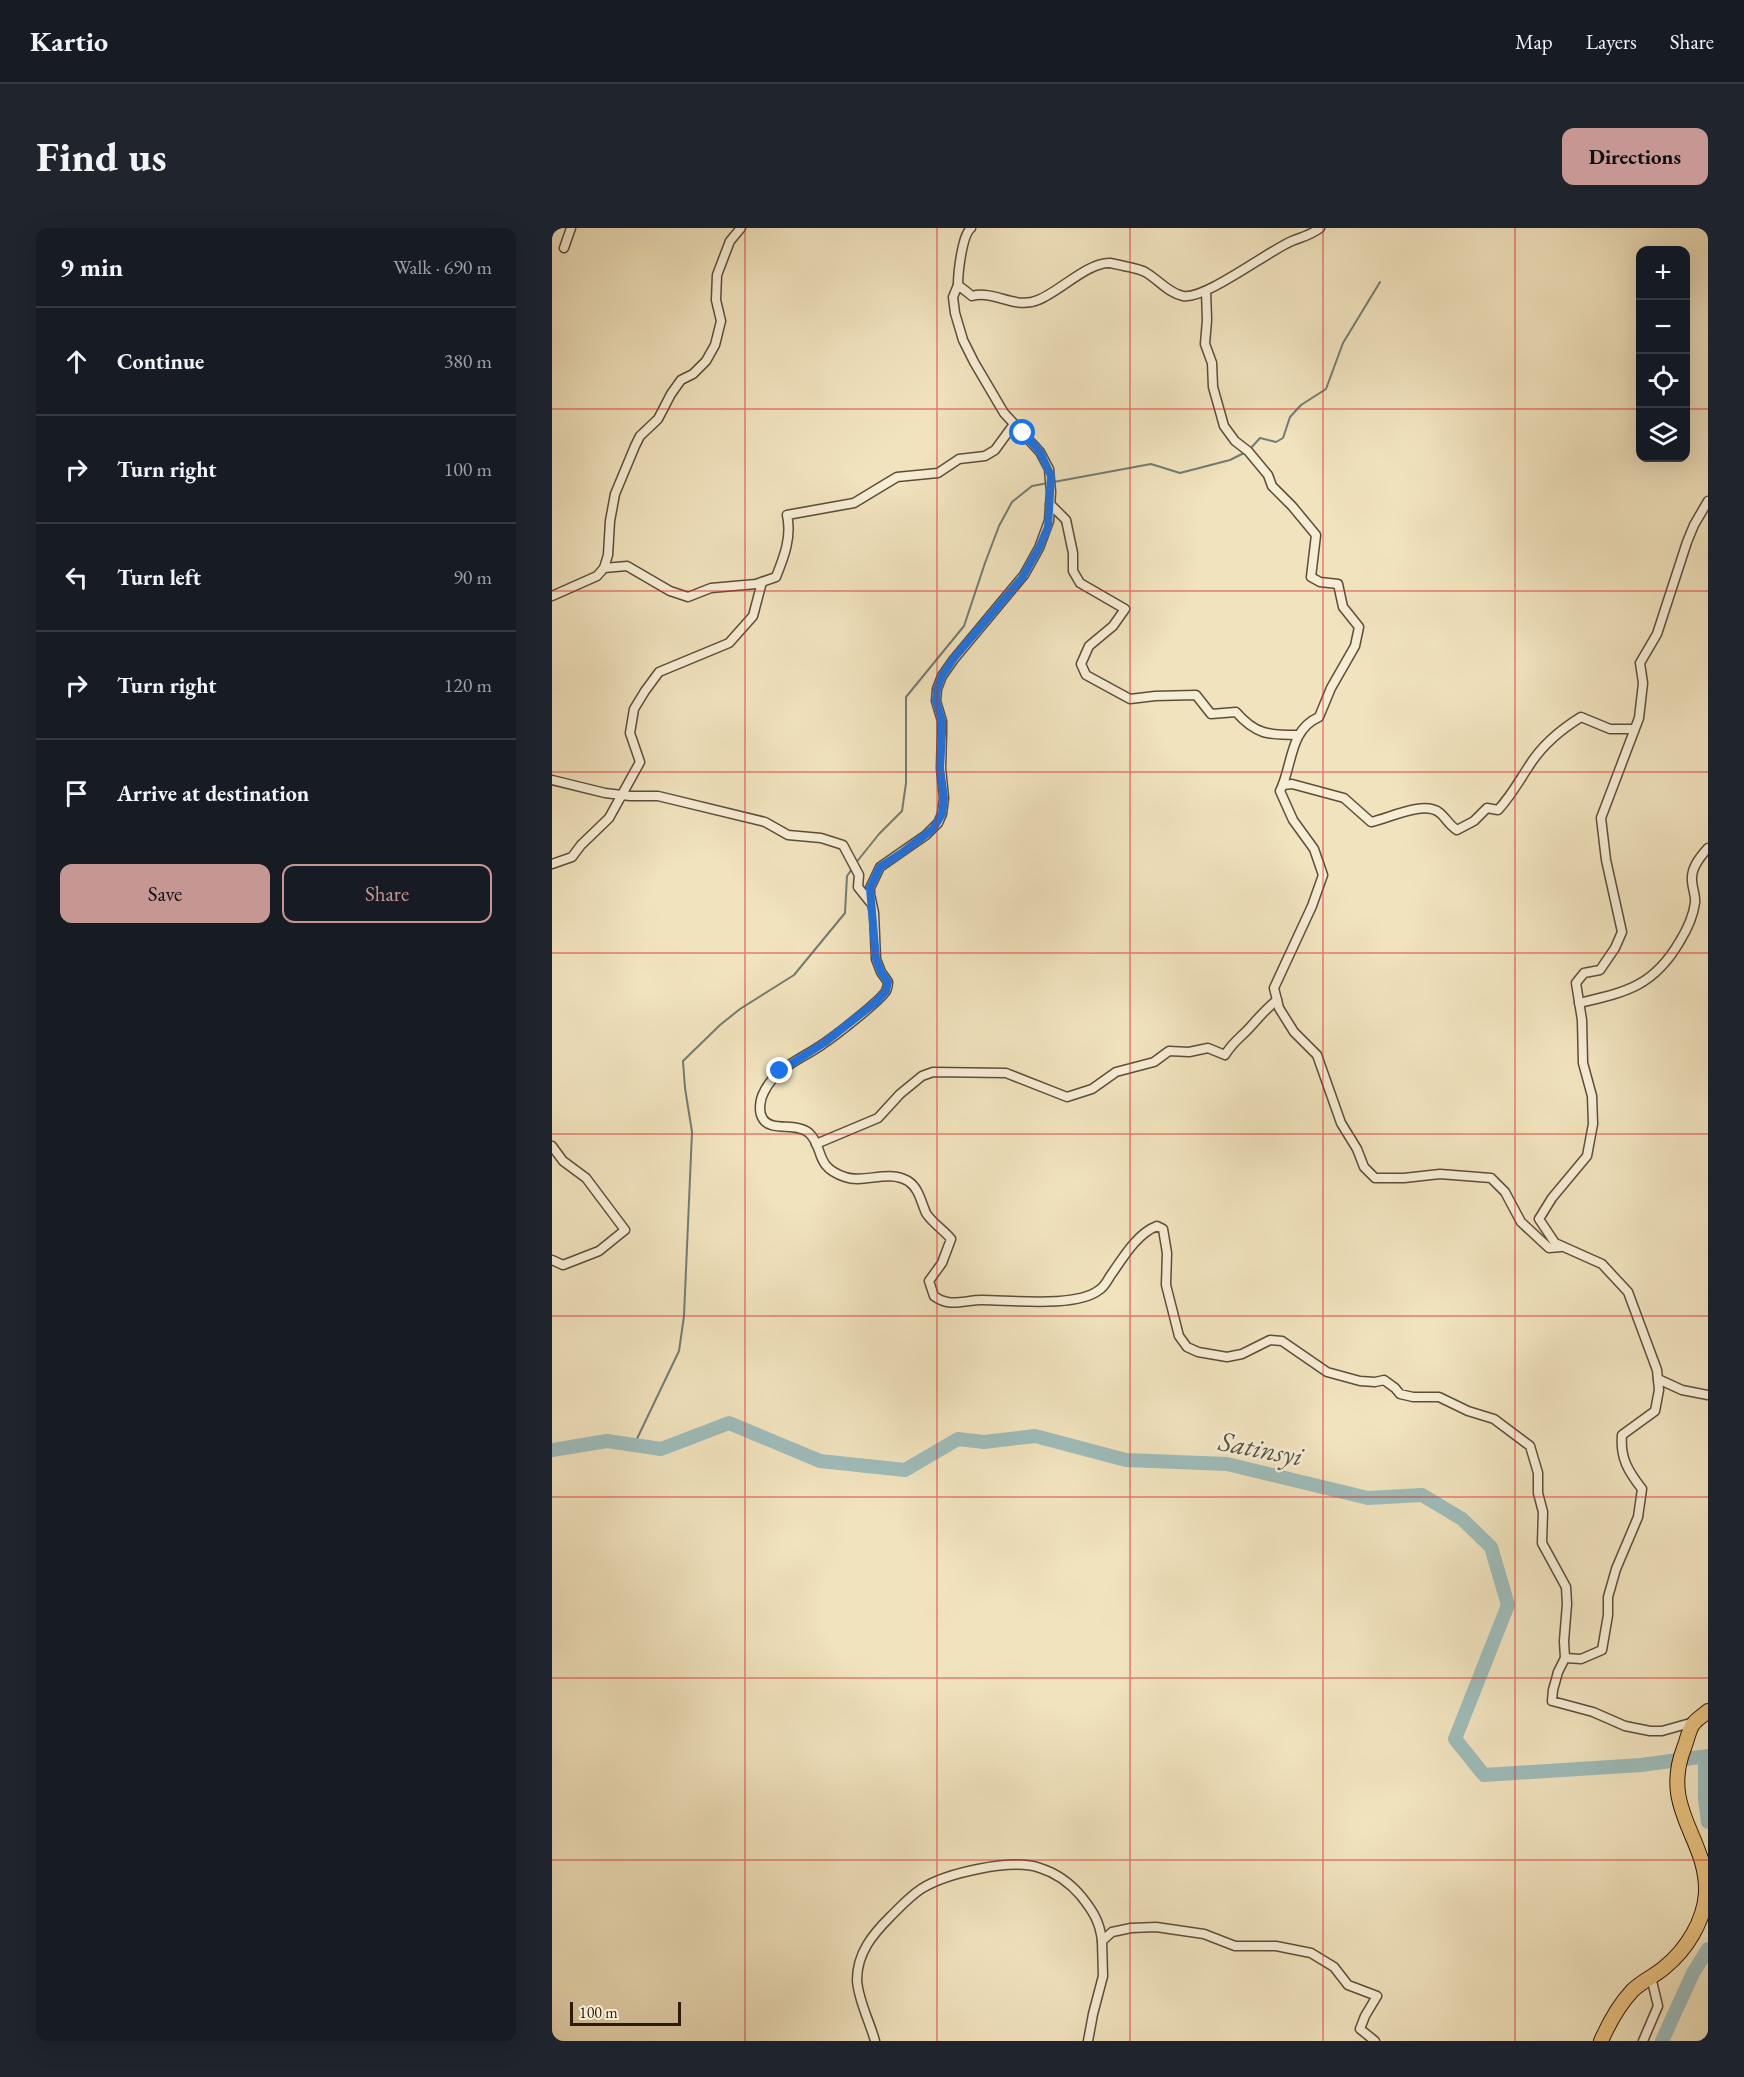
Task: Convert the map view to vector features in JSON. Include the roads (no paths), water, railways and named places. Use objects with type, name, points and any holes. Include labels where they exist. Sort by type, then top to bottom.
[{"type":"main road","points":[[1601,2041],[1619,2006],[1648,1977],[1664,1968],[1679,1954],[1699,1922],[1704,1908],[1706,1879],[1679,1802],[1677,1774],[1682,1752],[1694,1722],[1708,1711]]},
{"type":"street","points":[[564,248],[571,228]]},
{"type":"street","points":[[552,596],[597,576],[604,568],[608,555],[610,521],[615,494],[635,446],[640,436],[658,419],[681,380],[693,374],[706,361],[715,345],[721,321],[716,300],[716,282],[730,241],[741,228]]},
{"type":"street","points":[[970,228],[967,230],[963,243],[958,285],[953,297],[958,326],[994,399],[1040,452],[1049,470],[1051,476],[1048,527],[1027,570],[954,658],[942,676],[937,689],[936,701],[942,721],[940,768],[944,798],[940,818],[935,827],[926,835],[880,867],[870,888],[874,912],[876,959],[888,982],[886,991],[876,1002],[829,1040],[780,1071],[762,1097],[761,1115],[772,1126],[792,1126],[804,1130],[813,1138],[826,1166],[846,1178],[886,1175],[908,1181],[916,1190],[927,1214],[951,1239],[942,1263],[929,1281],[933,1296],[943,1302],[958,1304],[981,1300],[1034,1303],[1086,1297],[1103,1287],[1123,1257],[1145,1233],[1157,1226],[1163,1229],[1165,1235],[1167,1256],[1165,1280],[1172,1311],[1179,1336],[1187,1347],[1198,1352],[1227,1357],[1242,1354],[1270,1340],[1282,1341],[1327,1372],[1354,1380],[1375,1382],[1384,1380],[1400,1394],[1413,1397],[1440,1397],[1468,1411],[1494,1419],[1530,1446],[1538,1473],[1538,1493],[1543,1512],[1542,1543],[1566,1587],[1565,1658],[1560,1665],[1551,1699],[1554,1703],[1593,1712],[1625,1726],[1650,1731],[1662,1731],[1694,1722]]},
{"type":"street","points":[[958,285],[972,296],[984,294],[1012,302],[1028,303],[1057,291],[1073,278],[1096,265],[1109,263],[1143,270],[1166,288],[1180,295],[1189,296],[1206,291],[1251,266],[1262,257],[1320,228]]},
{"type":"street","points":[[1206,291],[1205,345],[1212,363],[1213,387],[1224,426],[1235,441],[1248,451],[1268,475],[1272,486],[1316,535],[1311,577],[1320,582],[1338,584],[1343,607],[1359,627],[1355,646],[1331,688],[1319,717],[1308,722],[1297,735],[1286,778],[1280,791],[1293,820],[1314,849],[1323,874],[1312,906],[1274,988],[1279,1008],[1294,1032],[1317,1055],[1341,1123],[1357,1149],[1364,1167],[1375,1178],[1440,1174],[1491,1178],[1505,1192],[1521,1222],[1536,1237],[1549,1248],[1564,1247]]},
{"type":"street","points":[[604,568],[627,566],[670,591],[688,597],[711,588],[737,587],[762,582],[776,577],[783,559],[790,526],[787,515],[854,503],[897,477],[938,473],[959,459],[985,456],[995,450],[1014,424]]},
{"type":"street","points":[[1565,1658],[1581,1659],[1602,1650],[1608,1615],[1608,1597],[1616,1569],[1638,1517],[1642,1489],[1632,1476],[1621,1451],[1622,1435],[1655,1411],[1659,1390],[1648,1342],[1629,1292],[1602,1264],[1556,1243],[1539,1219],[1551,1198],[1587,1156],[1593,1124],[1592,1095],[1583,1063],[1576,983],[1584,973],[1600,970],[1615,948],[1622,932],[1606,860],[1601,818],[1639,718],[1642,683],[1640,663],[1657,634],[1687,542],[1708,501]]},
{"type":"street","points":[[1050,504],[1066,520],[1073,553],[1073,571],[1080,583],[1125,609],[1113,627],[1089,646],[1081,664],[1086,675],[1130,699],[1196,695],[1211,714],[1236,712],[1244,722],[1267,735],[1297,735]]},
{"type":"street","points":[[552,864],[572,857],[609,818],[618,805],[620,795],[640,762],[630,733],[634,709],[659,672],[729,643],[753,616],[762,582]]},
{"type":"street","points":[[1283,785],[1292,783],[1344,798],[1371,822],[1425,807],[1439,812],[1456,830],[1474,821],[1487,808],[1498,810],[1513,794],[1529,765],[1541,750],[1560,730],[1581,717],[1610,729],[1635,729]]},
{"type":"street","points":[[552,780],[620,795],[668,799],[765,822],[788,835],[821,838],[843,845],[859,875],[858,887],[871,902]]},
{"type":"street","points":[[1579,1003],[1618,994],[1643,983],[1664,966],[1692,920],[1695,900],[1692,879],[1694,867],[1708,848]]},
{"type":"street","points":[[816,1144],[878,1118],[900,1094],[922,1076],[933,1072],[1006,1073],[1067,1097],[1092,1089],[1116,1072],[1154,1062],[1169,1051],[1189,1052],[1208,1048],[1225,1055],[1237,1038],[1277,1000]]},
{"type":"street","points":[[552,1146],[563,1161],[586,1178],[625,1230],[599,1251],[563,1265],[552,1260]]},
{"type":"street","points":[[1658,1379],[1682,1390],[1708,1395]]},
{"type":"street","points":[[875,2041],[858,1983],[864,1949],[873,1934],[903,1903],[921,1889],[950,1875],[977,1869],[1030,1865],[1046,1870],[1074,1887],[1091,1907],[1096,1917],[1102,1941],[1103,1976],[1088,2041]]},
{"type":"street","points":[[1102,1941],[1112,1932],[1131,1928],[1156,1927],[1204,1934],[1235,1946],[1276,1947],[1311,1953],[1334,1967],[1348,1985],[1377,1996],[1360,2029],[1375,2041]]},
{"type":"street","points":[[1643,2041],[1658,2006],[1652,1981],[1648,1977]]},
{"type":"waterway","points":[[1250,449],[1260,438],[1276,442],[1283,438],[1290,417],[1301,405],[1326,389],[1343,343],[1380,282]]},
{"type":"waterway","points":[[855,864],[879,834],[902,811],[906,783],[906,697],[964,626],[999,526],[1012,502],[1032,486],[1151,464],[1180,473],[1230,460],[1246,452]]},
{"type":"waterway","points":[[634,1445],[679,1351],[684,1316],[692,1132],[683,1061],[740,1009],[794,975],[845,913],[847,876],[852,869]]},
{"type":"waterway","name":"Satinsyi","points":[[552,1450],[607,1441],[661,1449],[729,1423],[820,1461],[905,1470],[958,1439],[984,1442],[1035,1436],[1126,1460],[1227,1464],[1368,1498],[1422,1495],[1462,1519],[1491,1547],[1508,1605],[1455,1739],[1484,1775],[1641,1765],[1708,1756]]},
{"type":"waterway","points":[[1705,1757],[1705,1799],[1708,1822]]},
{"type":"waterway","points":[[1662,2041],[1693,1973],[1708,1949]]}]
